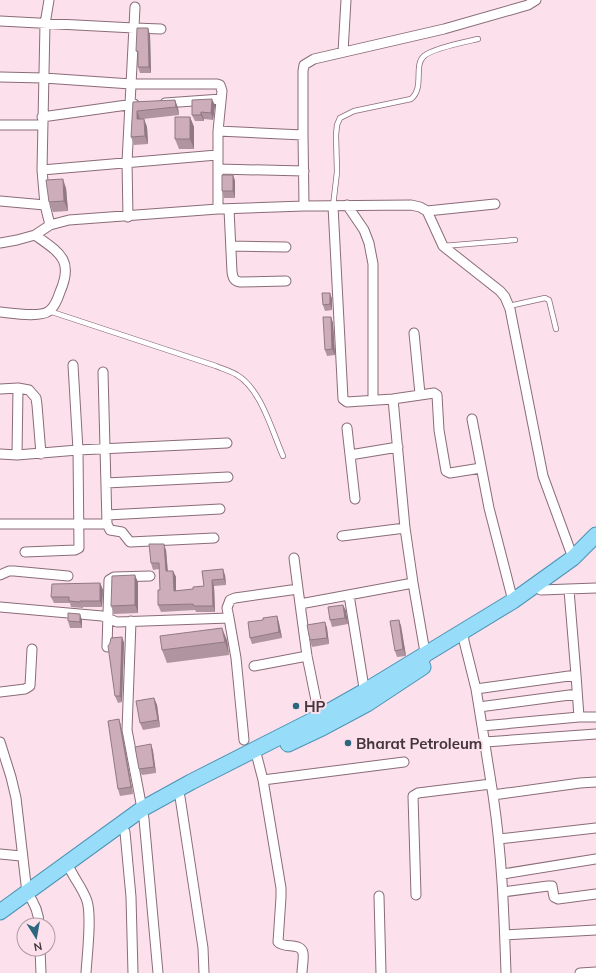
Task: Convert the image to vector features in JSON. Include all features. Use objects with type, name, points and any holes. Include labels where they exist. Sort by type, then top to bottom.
[{"type":"main road","points":[[0,922],[30,897],[143,814],[191,782],[252,749],[321,722],[366,698],[463,637],[515,609],[573,558],[596,535]]},
{"type":"main road","points":[[463,637],[513,601],[576,566],[596,547]]},
{"type":"main road","points":[[0,912],[30,897],[70,871],[125,832],[143,814],[180,798],[252,749]]},
{"type":"street","points":[[49,0],[45,24],[42,170],[45,205],[50,225]]},
{"type":"street","points":[[343,52],[346,0]]},
{"type":"street","points":[[304,206],[304,66],[314,59],[444,29],[528,5],[536,0]]},
{"type":"street","points":[[128,217],[127,162],[135,7]]},
{"type":"street","points":[[0,21],[161,29]]},
{"type":"street","points":[[0,78],[44,78],[131,84],[217,84],[222,88],[217,155],[218,209]]},
{"type":"street","points":[[0,126],[42,121],[130,105],[221,99]]},
{"type":"street","points":[[218,131],[303,135]]},
{"type":"street","points":[[42,170],[217,155]]},
{"type":"street","points":[[218,168],[304,171]]},
{"type":"street","points":[[0,201],[45,205]]},
{"type":"street","points":[[0,243],[35,235],[50,225],[69,220],[128,217],[218,209],[347,205],[411,205],[420,207],[427,211],[495,204]]},
{"type":"street","points":[[347,205],[364,230],[369,243],[373,264],[373,400]]},
{"type":"street","points":[[333,206],[342,397],[344,401],[373,400],[434,393],[437,395],[438,430],[446,471],[450,472],[481,468]]},
{"type":"street","points":[[229,209],[232,272],[236,281],[286,281]]},
{"type":"street","points":[[427,211],[443,246],[500,291],[509,306],[543,476],[573,558]]},
{"type":"street","points":[[0,312],[30,315],[49,311],[56,302],[65,282],[67,273],[64,261],[56,250],[35,235]]},
{"type":"street","points":[[231,246],[286,247]]},
{"type":"street","points":[[414,333],[420,394]]},
{"type":"street","points":[[25,552],[78,549],[80,545],[78,450],[73,365]]},
{"type":"street","points":[[103,372],[107,520],[110,530],[122,532],[130,542],[214,538]]},
{"type":"street","points":[[0,389],[18,388],[30,390],[36,398],[41,454]]},
{"type":"street","points":[[17,455],[18,388]]},
{"type":"street","points":[[393,398],[405,528],[426,660]]},
{"type":"street","points":[[472,419],[489,508],[513,601]]},
{"type":"street","points":[[347,428],[355,499]]},
{"type":"street","points":[[0,454],[41,454],[78,450],[227,443]]},
{"type":"street","points":[[350,455],[398,448]]},
{"type":"street","points":[[106,483],[228,476]]},
{"type":"street","points":[[0,524],[79,524],[220,509]]},
{"type":"street","points":[[342,536],[405,528]]},
{"type":"street","points":[[294,558],[307,656],[321,722]]},
{"type":"street","points":[[0,575],[4,572],[14,571],[68,576]]},
{"type":"street","points":[[107,647],[109,580],[114,577],[150,576]]},
{"type":"street","points":[[300,604],[413,583]]},
{"type":"street","points":[[538,588],[569,590],[596,588]]},
{"type":"street","points":[[298,589],[230,600],[227,608],[252,749],[263,780],[281,888],[278,942],[281,945],[298,947],[301,949],[303,955],[302,973]]},
{"type":"street","points":[[569,590],[579,717]]},
{"type":"street","points":[[349,595],[366,698]]},
{"type":"street","points":[[0,607],[98,615],[117,622],[229,618]]},
{"type":"street","points":[[131,622],[127,730],[143,814],[158,973]]},
{"type":"street","points":[[463,637],[476,689],[499,839],[503,892],[506,973]]},
{"type":"street","points":[[0,692],[25,689],[30,686],[32,649]]},
{"type":"street","points":[[254,666],[307,656]]},
{"type":"street","points":[[476,689],[576,675]]},
{"type":"street","points":[[479,707],[578,694]]},
{"type":"street","points":[[482,726],[579,717],[596,717]]},
{"type":"street","points":[[485,742],[596,734]]},
{"type":"street","points":[[0,742],[16,798],[21,856],[30,897],[39,917]]},
{"type":"street","points":[[263,780],[404,762]]},
{"type":"street","points":[[493,794],[596,782]]},
{"type":"street","points":[[416,895],[413,796],[418,793],[491,784]]},
{"type":"street","points":[[180,798],[203,948],[204,973]]},
{"type":"street","points":[[499,839],[596,828]]},
{"type":"street","points":[[125,832],[131,897],[133,973]]},
{"type":"street","points":[[0,854],[21,856]]},
{"type":"street","points":[[502,874],[596,859]]},
{"type":"street","points":[[70,871],[88,903],[86,973]]},
{"type":"street","points":[[503,892],[552,886],[554,897],[558,900],[596,894]]},
{"type":"street","points":[[379,896],[381,973]]},
{"type":"street","points":[[505,935],[596,930]]},
{"type":"street","points":[[40,957],[41,973]]},
{"type":"street","points":[[580,973],[596,972]]},
{"type":"lane","points":[[333,206],[337,172],[336,135],[337,125],[340,118],[354,111],[411,100],[416,95],[418,89],[420,63],[422,57],[433,51],[478,39]]},
{"type":"lane","points":[[443,246],[515,240]]},
{"type":"lane","points":[[509,306],[545,298],[549,300],[556,329]]},
{"type":"lane","points":[[49,311],[216,366],[237,375],[249,386],[259,400],[283,456]]},
{"type":"building","points":[[137,28],[148,28],[149,67],[138,67],[138,51],[136,51]]},
{"type":"building","points":[[212,99],[211,113],[201,112],[201,115],[192,115],[192,100]]},
{"type":"building","points":[[175,100],[176,107],[137,111],[137,119],[144,119],[145,136],[131,137],[133,102]]},
{"type":"building","points":[[175,117],[190,117],[190,139],[175,139]]},
{"type":"building","points":[[222,175],[233,175],[233,191],[222,191]]},
{"type":"building","points":[[63,179],[64,201],[49,202],[46,180]]},
{"type":"building","points":[[322,293],[330,293],[330,304],[323,305]]},
{"type":"building","points":[[323,317],[331,317],[332,349],[325,350]]},
{"type":"building","points":[[149,544],[164,544],[166,571],[173,571],[174,591],[204,586],[202,571],[223,569],[224,579],[212,580],[213,606],[194,606],[193,604],[158,605],[158,590],[160,590],[159,563],[151,563]]},
{"type":"building","points":[[135,575],[135,605],[111,606],[112,576]]},
{"type":"building","points":[[100,583],[100,601],[80,602],[69,601],[69,597],[51,597],[52,584]]},
{"type":"building","points":[[343,605],[345,618],[330,620],[328,607]]},
{"type":"building","points":[[68,613],[80,614],[80,622],[68,621]]},
{"type":"building","points":[[277,616],[279,632],[250,638],[248,622]]},
{"type":"building","points":[[399,620],[403,649],[395,651],[390,621]]},
{"type":"building","points":[[325,622],[327,638],[310,640],[307,625]]},
{"type":"building","points":[[222,628],[225,642],[162,650],[160,636]]},
{"type":"building","points":[[122,637],[120,696],[115,696],[108,646],[111,638]]},
{"type":"building","points":[[154,698],[158,720],[140,723],[136,701]]},
{"type":"building","points":[[119,719],[131,787],[118,789],[108,721]]},
{"type":"building","points":[[151,744],[154,767],[139,769],[135,747]]},
{"type":"place","name":"HP","points":[[296,706]]},
{"type":"place","name":"Bharat Petroleum","points":[[348,743]]}]
